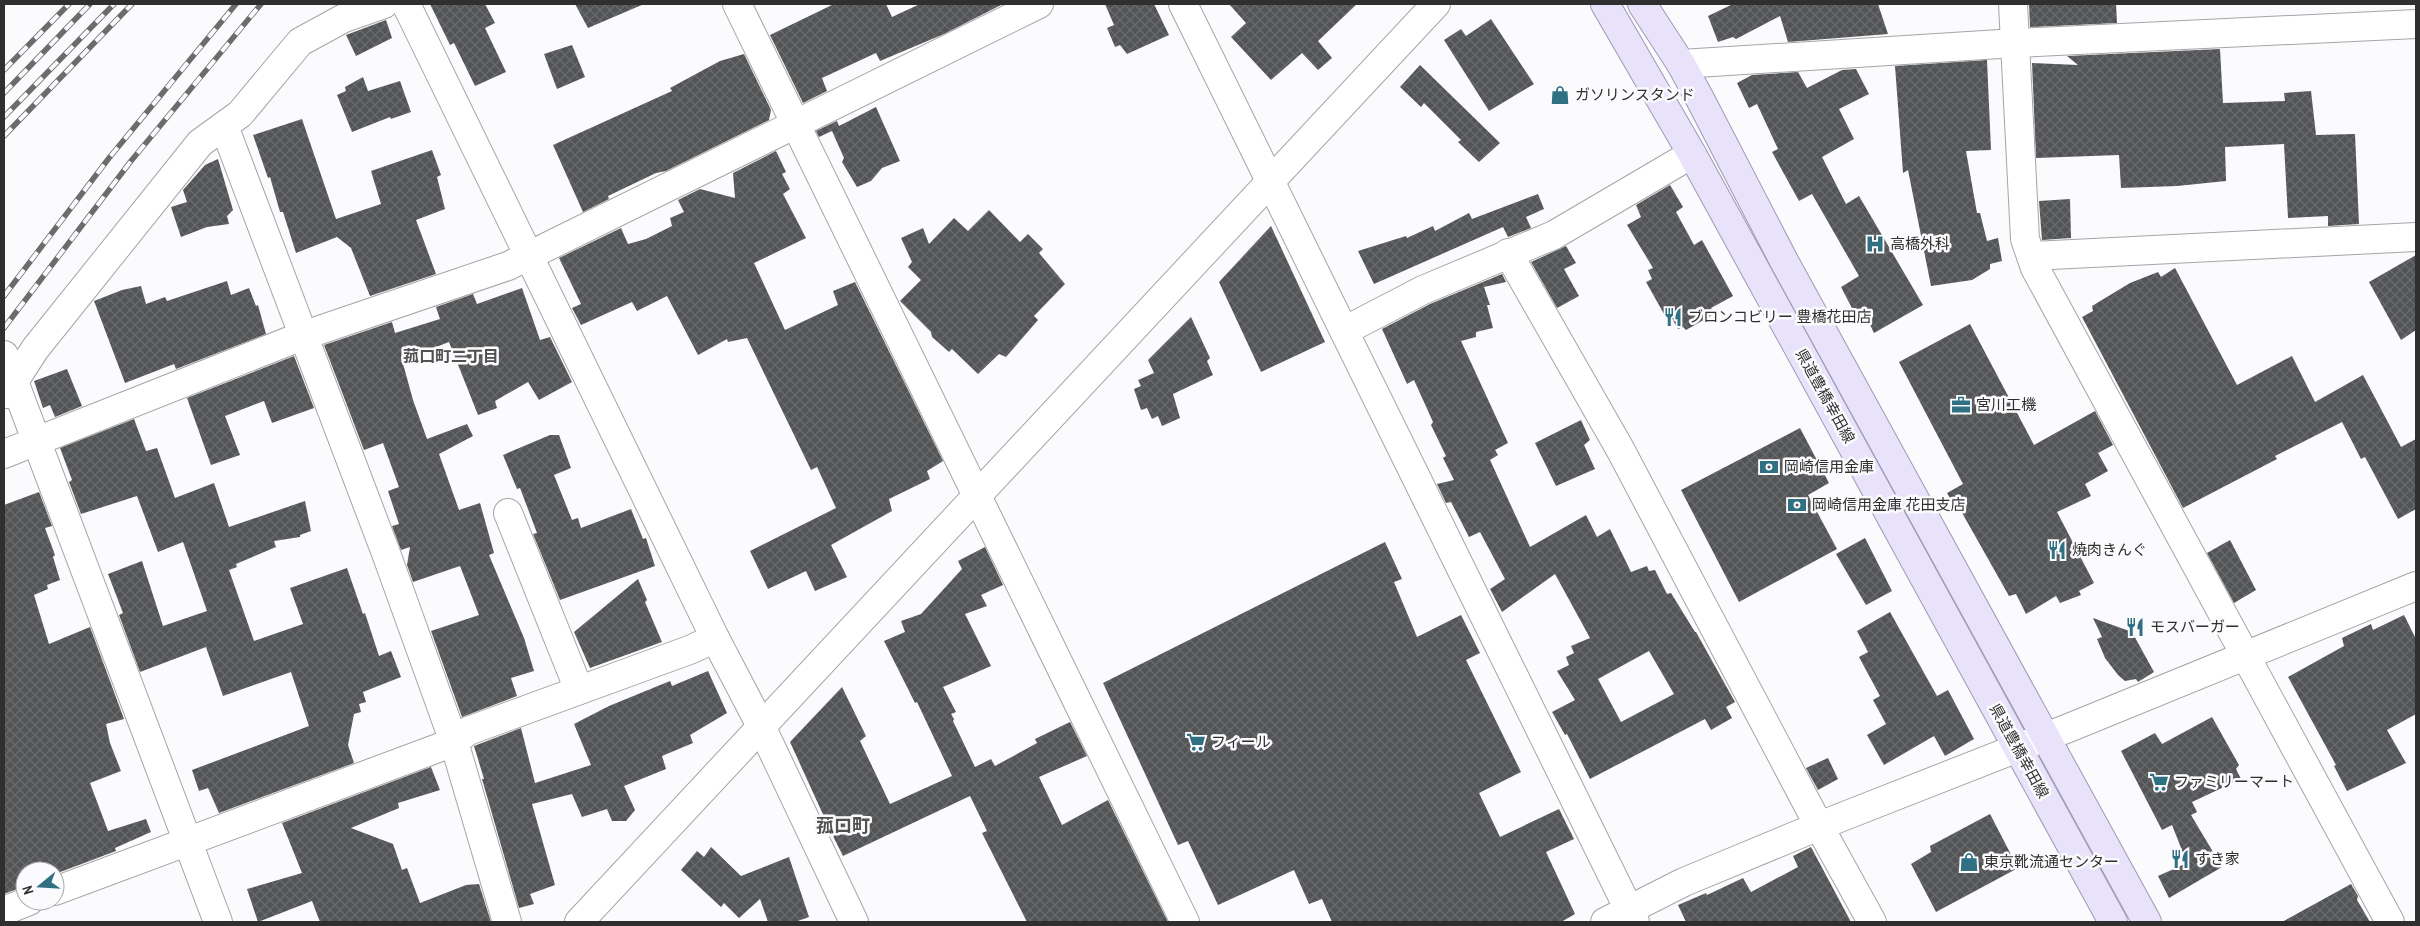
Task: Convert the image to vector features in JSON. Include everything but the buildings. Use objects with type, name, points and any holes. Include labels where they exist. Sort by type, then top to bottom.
[{"type":"main road","name":"県道豊橋幸田線","points":[[1605,4],[1692,154],[2113,922]]},
{"type":"main road","name":"県道豊橋幸田線","points":[[1642,4],[1681,64],[1784,261],[2147,922]]},
{"type":"street","points":[[9,390],[35,349],[200,143],[240,114],[300,42],[344,18],[384,4]]},
{"type":"street","points":[[406,4],[528,256],[761,726],[854,922]]},
{"type":"street","points":[[737,4],[794,125],[978,493],[1185,922]]},
{"type":"street","points":[[4,454],[302,336],[508,266],[1040,4]]},
{"type":"street","points":[[1183,4],[1344,331],[1623,918],[1684,882],[2416,586]]},
{"type":"street","points":[[579,922],[978,493],[1272,182],[1436,4]]},
{"type":"street","points":[[2013,4],[2026,239],[2035,268],[2390,922]]},
{"type":"street","points":[[1681,64],[2016,43],[2416,24]]},
{"type":"street","points":[[224,126],[302,336],[387,556],[454,742],[507,922]]},
{"type":"street","points":[[1344,331],[1423,290],[1554,235],[1692,154]]},
{"type":"street","points":[[2031,256],[2416,237]]},
{"type":"street","points":[[1508,253],[1620,449],[1819,826],[1872,922]]},
{"type":"street","points":[[4,355],[9,390],[37,441],[218,922]]},
{"type":"street","points":[[508,512],[579,690]]},
{"type":"street","points":[[65,887],[454,742],[468,731],[692,649],[716,638]]},
{"type":"railway","points":[[4,70],[69,4]]},
{"type":"railway","points":[[4,93],[90,4]]},
{"type":"railway","points":[[4,117],[114,4]]},
{"type":"railway","points":[[4,136],[132,4]]},
{"type":"railway","points":[[4,296],[109,158],[236,4]]},
{"type":"railway","points":[[4,328],[131,161],[261,4]]},
{"type":"place","name":"ガソリンスタンド","points":[[1560,95]]},
{"type":"place","name":"高橋外科","points":[[1875,244]]},
{"type":"place","name":"ブロンコビリー 豊橋花田店","points":[[1673,317]]},
{"type":"place","name":"宮川工機","points":[[1961,405]]},
{"type":"place","name":"岡崎信用金庫","points":[[1769,467]]},
{"type":"place","name":"岡崎信用金庫 花田支店","points":[[1797,505]]},
{"type":"place","name":"焼肉きんぐ","points":[[2057,550]]},
{"type":"place","name":"モスバーガー","points":[[2135,627]]},
{"type":"place","name":"フィール","points":[[1196,742]]},
{"type":"place","name":"ファミリーマート","points":[[2159,782]]},
{"type":"place","name":"すき家","points":[[2180,859]]},
{"type":"place","name":"東京靴流通センター","points":[[1969,862]]},
{"type":"district","name":"菰口町二丁目","points":[[451,356]]},
{"type":"district","name":"菰口町","points":[[843,826]]}]
